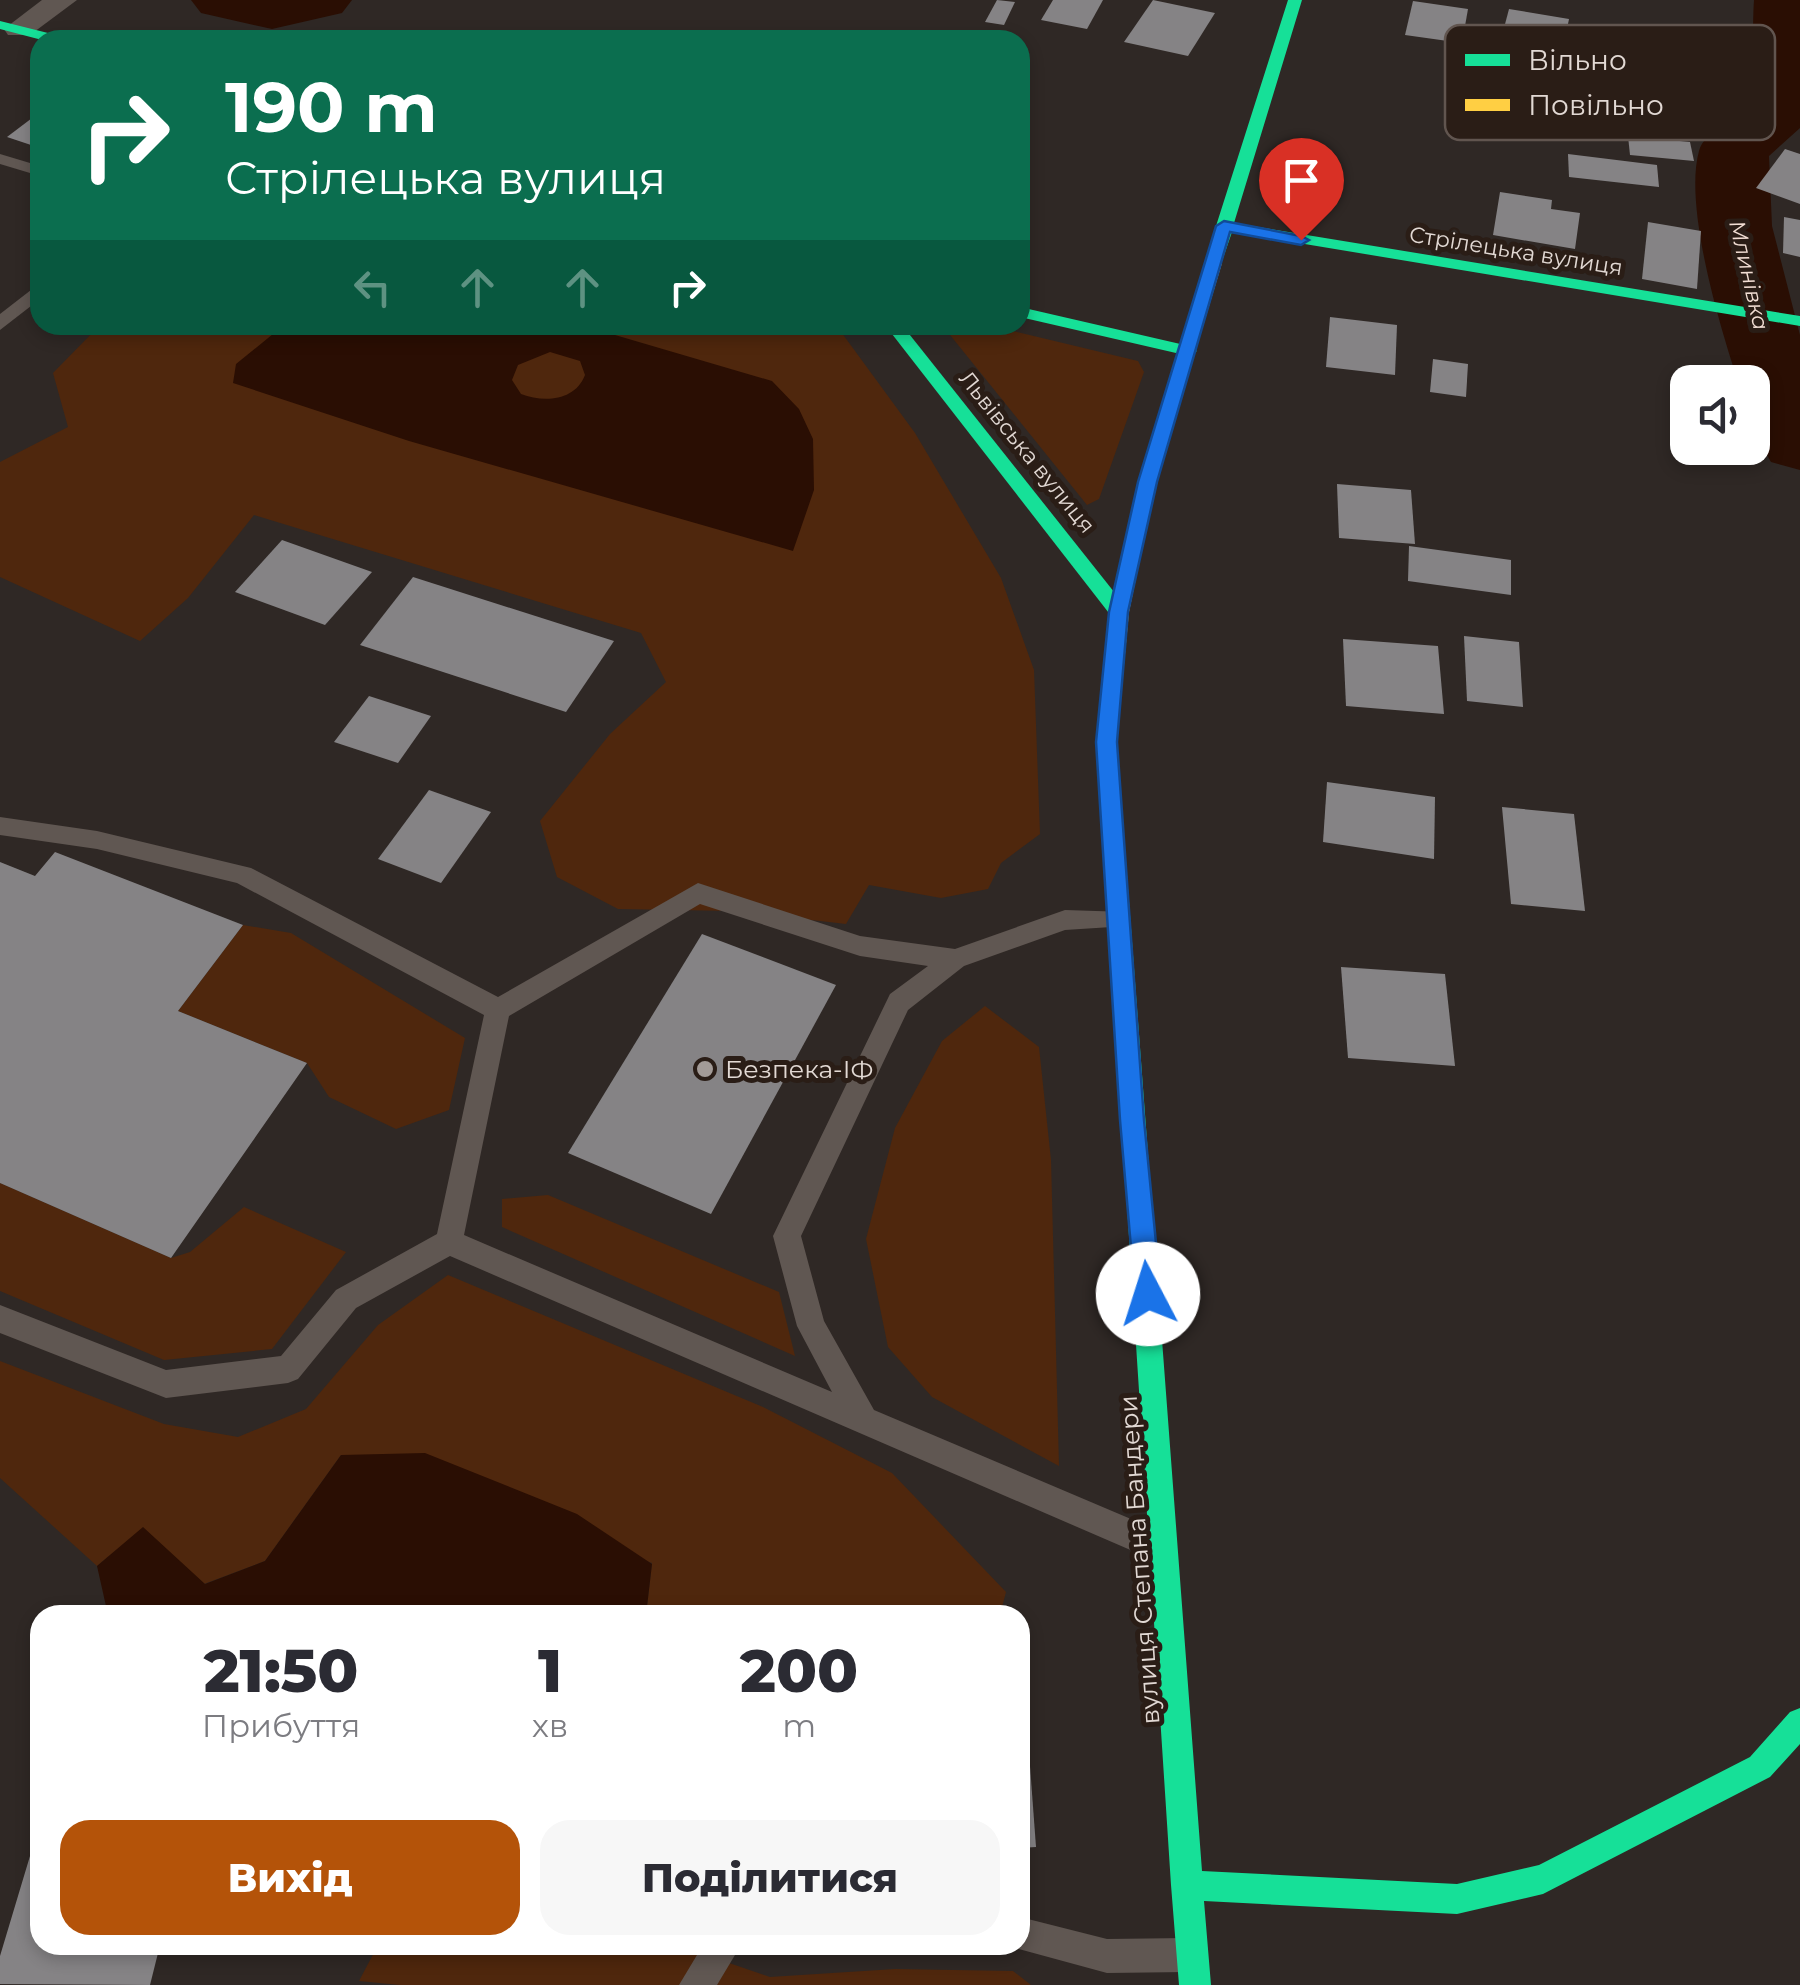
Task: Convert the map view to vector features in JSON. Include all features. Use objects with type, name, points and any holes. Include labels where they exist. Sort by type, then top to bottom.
[{"type":"main road","name":"вулиця Степана Бандери","points":[[1193,1970],[1107,742],[1119,612],[1148,482],[1295,0]]},
{"type":"main road","name":"Стрілецька вулиця","points":[[1224,226],[1800,321]]},
{"type":"main road","points":[[1030,314],[1189,350]]},
{"type":"main road","name":"Львівська вулиця","points":[[901,335],[1119,612]]},
{"type":"main road","points":[[1186,1885],[1457,1899],[1544,1879],[1760,1767],[1800,1722]]},
{"type":"street","points":[[10,27],[62,0]]},
{"type":"lane","points":[[0,159],[30,168]]},
{"type":"lane","points":[[0,324],[30,298]]},
{"type":"lane","points":[[0,826],[97,840],[243,875],[498,1010]]},
{"type":"lane","points":[[0,1319],[166,1384],[288,1369],[346,1299],[450,1242],[498,1010],[698,893],[860,946],[955,959]]},
{"type":"lane","points":[[863,1420],[811,1326],[787,1236],[899,1002],[955,959],[1065,920],[1118,919]]},
{"type":"lane","points":[[450,1242],[1164,1549]]},
{"type":"lane","points":[[1030,1937],[1107,1956],[1193,1970]]},
{"type":"lane","points":[[696,1985],[717,1955]]},
{"type":"shaded area","points":[[90,335],[843,335],[915,433],[1001,578],[1034,670],[1040,834],[1001,863],[988,889],[941,898],[869,885],[846,924],[733,911],[618,909],[557,877],[540,821],[610,734],[666,682],[641,633],[254,515],[188,598],[140,641],[0,577],[0,462],[68,427],[53,373]]},
{"type":"shaded area","points":[[272,335],[615,335],[772,381],[799,409],[813,439],[814,490],[793,551],[409,441],[233,383],[236,364]],"holes":[[[550,352],[580,361],[585,375],[574,390],[558,398],[521,394],[512,380],[518,365]]]},
{"type":"shaded area","points":[[950,335],[1030,335],[1138,361],[1144,372],[1099,499],[1087,505]]},
{"type":"shaded area","points":[[243,925],[291,933],[465,1038],[449,1110],[396,1129],[329,1097],[307,1063],[178,1011]]},
{"type":"shaded area","points":[[985,1006],[1039,1047],[1051,1160],[1059,1466],[932,1397],[888,1347],[866,1239],[895,1128],[942,1041]]},
{"type":"shaded area","points":[[0,1183],[171,1258],[190,1252],[244,1207],[346,1252],[272,1349],[164,1360],[0,1291]]},
{"type":"shaded area","points":[[548,1195],[779,1292],[795,1356],[502,1227],[502,1199]]},
{"type":"shaded area","points":[[448,1275],[763,1407],[892,1473],[1006,1592],[1003,1605],[647,1605],[652,1563],[341,1455],[265,1561],[204,1584],[143,1528],[97,1566],[0,1478],[0,1361],[164,1424],[238,1437],[306,1409],[378,1325]]},
{"type":"shaded area","points":[[425,1453],[577,1514],[652,1564],[647,1605],[106,1605],[97,1566],[143,1527],[205,1584],[265,1561],[341,1455]]},
{"type":"shaded area","points":[[373,1955],[706,1955],[770,1977],[895,1969],[1013,1971],[1031,1985],[400,1985],[359,1981]]},
{"type":"building","points":[[997,0],[1015,2],[1004,25],[985,22]]},
{"type":"building","points":[[1053,0],[1103,0],[1087,29],[1041,20]]},
{"type":"building","points":[[1153,0],[1215,13],[1188,56],[1124,42]]},
{"type":"building","points":[[1413,1],[1468,9],[1465,25],[1445,25],[1445,41],[1405,35]]},
{"type":"building","points":[[1509,9],[1569,19],[1568,25],[1505,25]]},
{"type":"building","points":[[30,120],[30,145],[7,137]]},
{"type":"building","points":[[1628,140],[1669,140],[1690,142],[1694,161],[1630,155]]},
{"type":"building","points":[[1785,149],[1800,154],[1800,204],[1756,188]]},
{"type":"building","points":[[1568,154],[1657,165],[1659,187],[1569,177]]},
{"type":"building","points":[[1500,192],[1552,200],[1551,209],[1580,213],[1575,249],[1493,235]]},
{"type":"building","points":[[1784,217],[1800,220],[1800,257],[1783,253]]},
{"type":"building","points":[[1648,222],[1701,231],[1697,289],[1642,279]]},
{"type":"building","points":[[1330,317],[1397,325],[1395,375],[1326,367]]},
{"type":"building","points":[[1433,359],[1468,364],[1466,397],[1430,392]]},
{"type":"building","points":[[1337,484],[1411,490],[1415,544],[1339,538]]},
{"type":"building","points":[[282,540],[372,572],[325,625],[235,592]]},
{"type":"building","points":[[1409,546],[1511,560],[1511,595],[1408,581]]},
{"type":"building","points":[[413,577],[614,641],[566,712],[360,645]]},
{"type":"building","points":[[1464,636],[1519,642],[1523,707],[1467,701]]},
{"type":"building","points":[[1343,639],[1438,646],[1444,714],[1346,706]]},
{"type":"building","points":[[369,696],[431,716],[398,763],[334,742]]},
{"type":"building","points":[[1327,782],[1435,797],[1434,859],[1323,842]]},
{"type":"building","points":[[429,790],[491,812],[441,883],[378,859]]},
{"type":"building","points":[[1502,807],[1574,814],[1585,911],[1511,904]]},
{"type":"building","points":[[55,852],[243,925],[178,1011],[307,1063],[171,1258],[0,1183],[0,862],[35,876]]},
{"type":"building","name":"Безпека-ІФ","points":[[702,934],[836,985],[711,1214],[568,1153]]},
{"type":"building","points":[[1341,967],[1445,974],[1455,1066],[1348,1058]]},
{"type":"building","points":[[1030,1766],[1036,1847],[1030,1847]]},
{"type":"building","points":[[30,1856],[30,1955],[158,1955],[150,1985],[0,1984],[0,1956]]},
{"type":"waterway","name":"Млинівка","points":[[223,0],[272,9],[320,0]]},
{"type":"waterway","name":"Млинівка","points":[[1775,112],[1781,88],[1786,0]]},
{"type":"waterway","name":"Млинівка","points":[[1746,140],[1734,150],[1733,189],[1742,263],[1800,443]]},
{"type":"traffic: fast","points":[[1214,263],[1295,0]]},
{"type":"traffic: fast","points":[[0,25],[30,33]]},
{"type":"traffic: fast","points":[[1224,226],[1800,321]]},
{"type":"traffic: fast","points":[[1030,314],[1189,351]]},
{"type":"traffic: fast","points":[[901,335],[1119,612]]},
{"type":"traffic: fast","points":[[1111,696],[1107,742],[1195,1985]]},
{"type":"traffic: fast","points":[[1186,1885],[1457,1899],[1543,1879],[1760,1767],[1800,1722]]},
{"type":"traffic: slow","points":[[1111,696],[1119,612],[1147,482],[1214,263]]},
{"type":"place","name":"Безпека-ІФ","points":[[705,1069]]},
{"type":"route","points":[[1148,1294],[1132,1120],[1107,742],[1119,612],[1148,482],[1224,226],[1301,240]]}]
